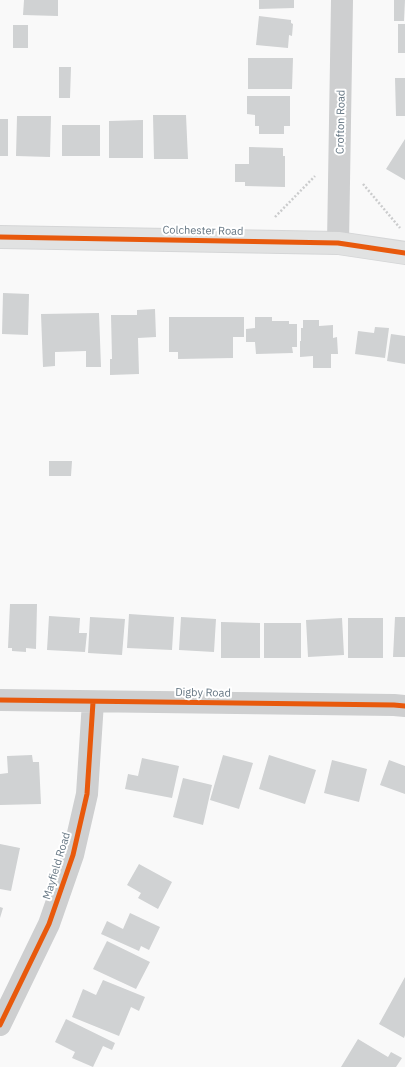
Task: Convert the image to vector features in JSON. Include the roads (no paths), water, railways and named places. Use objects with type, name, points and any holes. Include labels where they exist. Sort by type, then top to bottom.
[{"type":"main road","name":"Colchester Road","points":[[0,237],[338,243],[405,252]]},
{"type":"street","name":"Crofton Road","points":[[338,243],[342,0]]},
{"type":"street","name":"Digby Road","points":[[0,700],[405,706]]},
{"type":"street","name":"Mayfield Road","points":[[0,1025],[49,924],[73,855],[86,794],[93,702]]}]
